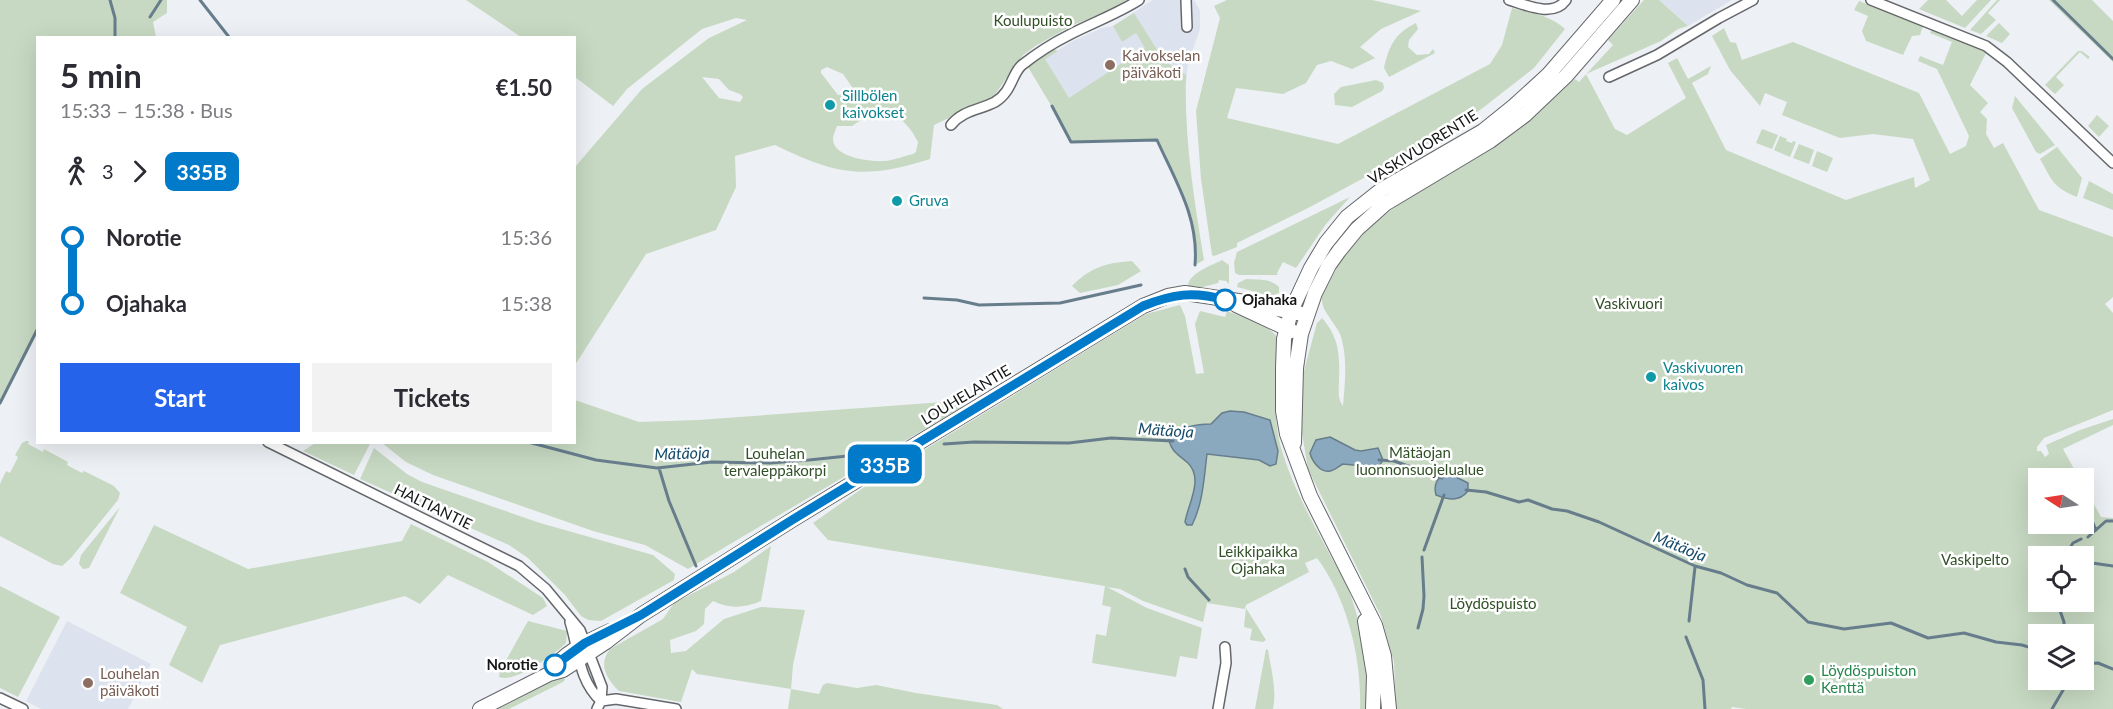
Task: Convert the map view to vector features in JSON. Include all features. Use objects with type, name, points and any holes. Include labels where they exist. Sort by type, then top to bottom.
[{"type":"main road","name":"VASKIVUORENTIE","points":[[1389,709],[1384,656],[1375,625],[1310,496],[1287,434],[1283,411],[1283,368],[1286,330],[1291,311],[1311,268],[1326,243],[1347,218],[1381,190],[1483,131],[1514,106],[1548,75],[1613,0]]},
{"type":"main road","name":"VASKIVUORENTIE","points":[[1294,448],[1295,378],[1301,334],[1329,265],[1369,217],[1411,188],[1490,141],[1526,115],[1566,76],[1632,0]]},
{"type":"main road","name":"LOUHELANTIE","points":[[480,709],[549,674],[559,672],[582,652],[792,520],[1143,306],[1168,296],[1185,293],[1307,315]]},
{"type":"main road","name":"LOUHELANTIE","points":[[1227,300],[1286,330],[1301,334]]},
{"type":"main road","name":"VASKIVUORENTIE","points":[[1357,593],[1367,630],[1374,675],[1373,709]]},
{"type":"street","points":[[951,125],[965,113],[995,102],[1009,88],[1020,66],[1066,36],[1139,0]]},
{"type":"street","points":[[1186,0],[1187,27]]},
{"type":"street","points":[[1509,0],[1550,9],[1562,6],[1566,0]]},
{"type":"street","points":[[1609,77],[1657,56],[1753,0]]},
{"type":"street","points":[[1870,0],[1986,46],[2007,62],[2113,164]]},
{"type":"street","name":"HALTIANTIE","points":[[272,444],[519,566],[546,589],[580,630],[582,652],[592,692],[599,705]]},
{"type":"street","points":[[1218,709],[1226,663],[1225,647]]},
{"type":"street","points":[[0,698],[22,709]]},
{"type":"street","points":[[599,705],[616,699],[676,709]]},
{"type":"shaded area","name":"Kaivokselan päiväkoti","points":[[1153,0],[1194,0],[1200,10],[1200,29],[1188,64],[1186,83],[1061,122],[1028,66],[1041,61],[1073,41],[1102,28],[1113,26]]},
{"type":"shaded area","points":[[1659,0],[1732,0],[1688,26]]},
{"type":"shaded area","name":"Louhelan päiväkoti","points":[[67,621],[151,664],[128,709],[41,709],[26,701]]},
{"type":"green space","points":[[0,0],[167,0],[167,13],[153,22],[156,36],[36,36],[36,336],[0,406]]},
{"type":"green space","name":"Koulupuisto","points":[[466,0],[1126,0],[1113,9],[1073,25],[1037,45],[1023,55],[993,97],[934,125],[930,159],[907,166],[868,172],[851,171],[816,163],[775,145],[735,156],[736,187],[716,230],[646,254],[576,363],[576,166],[642,89],[709,38],[747,20],[736,18],[702,29],[627,89],[613,106],[576,78],[576,36],[520,36]],"holes":[[[827,67],[843,74],[852,87],[852,93],[838,95],[821,70]],[[702,77],[719,79],[729,90],[743,97],[740,102],[719,98]],[[887,114],[910,128],[918,142],[916,152],[892,160],[879,161],[854,157],[839,151],[833,139],[837,126],[852,126],[861,120]]]},
{"type":"green space","points":[[1227,0],[1372,0],[1421,11],[1381,29],[1360,47],[1375,58],[1352,69],[1331,61],[1317,65],[1306,83],[1283,94],[1236,88],[1227,118],[1338,144],[1490,64],[1502,45],[1512,8],[1546,18],[1565,29],[1534,68],[1447,133],[1310,207],[1237,243],[1237,247],[1214,256],[1212,255],[1201,179],[1196,111],[1220,18],[1214,6]]},
{"type":"green space","points":[[1644,0],[1659,0],[1688,26],[1678,29],[1661,41],[1587,74],[1613,45],[1608,40]]},
{"type":"green space","points":[[1928,0],[1946,0],[1962,16],[1977,0],[1991,0],[1965,28],[1919,9]]},
{"type":"green space","points":[[1997,0],[2000,0],[1988,13],[1996,20],[1981,34],[1970,30]]},
{"type":"green space","points":[[2049,0],[2092,0],[2113,21],[2113,62]]},
{"type":"green space","points":[[1859,1],[1923,26],[1920,35],[1912,36],[1903,55],[1866,41],[1862,31],[1868,16],[1854,10]]},
{"type":"green space","points":[[1134,13],[1166,64],[1169,63],[1174,70],[1178,69],[1186,75],[1188,145],[1204,260],[1195,265],[1190,216],[1157,140],[1071,142],[1028,67],[1024,67],[1053,49],[1058,51],[1045,59],[1069,98],[1145,48],[1136,33],[1122,42],[1113,26]]},
{"type":"green space","points":[[1416,23],[1418,29],[1409,40],[1408,47],[1417,55],[1429,54],[1433,49],[1435,53],[1389,77],[1384,68],[1394,41],[1403,31]]},
{"type":"green space","points":[[1999,23],[2010,34],[2002,43],[1986,36]]},
{"type":"green space","points":[[1724,28],[1730,42],[1736,43],[1742,60],[1793,42],[1919,93],[1950,154],[1966,146],[1969,136],[1937,69],[1918,61],[1920,56],[1943,65],[1952,42],[1930,33],[1932,29],[1987,51],[1970,85],[1988,103],[1980,112],[1987,119],[1986,134],[1994,148],[2003,143],[2039,210],[2113,237],[2113,297],[2105,304],[2113,313],[2113,410],[2044,438],[2037,447],[2037,451],[2041,451],[2045,457],[2049,454],[2046,445],[2113,419],[2113,425],[2063,449],[2073,468],[2028,468],[2028,534],[2094,534],[2094,504],[2101,517],[2113,518],[2113,709],[1746,709],[1732,707],[1731,709],[1396,709],[1394,662],[1381,616],[1308,469],[1300,421],[1300,399],[1303,374],[1317,323],[1322,318],[1332,332],[1337,347],[1339,394],[1343,406],[1344,397],[1343,343],[1338,329],[1323,307],[1323,295],[1346,253],[1364,233],[1406,200],[1497,143],[1575,79],[1579,82],[1586,74],[1615,129],[1627,135],[1686,98],[1668,63],[1677,58],[1688,79],[1711,66],[1708,74],[1692,83],[1726,150],[1846,200],[1914,177],[1915,188],[1930,180],[1913,139],[1873,134],[1840,138],[1782,115],[1787,102],[1765,93],[1760,106],[1730,70],[1712,36]]},
{"type":"green space","points":[[2078,51],[2082,51],[2090,57],[2088,59],[2080,52],[2056,77],[2064,85],[2055,94],[2045,85]]},
{"type":"green space","points":[[1376,80],[1383,83],[1382,91],[1352,107],[1335,105],[1334,94],[1341,87]]},
{"type":"green space","points":[[2015,96],[2055,145],[2040,154],[2036,152],[2012,108]]},
{"type":"green space","points":[[2097,115],[2109,126],[2099,137],[2088,126]]},
{"type":"green space","points":[[1762,129],[1778,135],[1772,149],[1756,143]]},
{"type":"green space","points":[[1780,136],[1787,139],[1786,141],[1796,142],[1790,157],[1774,150]]},
{"type":"green space","points":[[1799,144],[1814,150],[1809,164],[1793,158]]},
{"type":"green space","points":[[2057,147],[2082,178],[2077,197],[2054,183],[2040,159]]},
{"type":"green space","points":[[1817,151],[1833,158],[1827,172],[1812,166]]},
{"type":"green space","points":[[2089,181],[2113,194],[2113,210],[2083,198]]},
{"type":"green space","points":[[1350,197],[1326,224],[1296,268],[1283,262],[1278,275],[1239,275],[1235,273],[1234,263],[1237,252]]},
{"type":"green space","points":[[1222,260],[1229,265],[1229,284],[1219,280],[1218,283],[1199,288],[1188,287],[1196,274]]},
{"type":"green space","points":[[1132,261],[1141,271],[1118,285],[1080,293],[1072,286],[1099,267]]},
{"type":"green space","points":[[1246,279],[1272,282],[1279,287],[1279,293],[1271,296],[1237,287],[1238,283]]},
{"type":"green space","name":"Leikkipaikka Ojahaka","points":[[1180,305],[1185,316],[1196,374],[1204,373],[1195,324],[1200,311],[1225,317],[1227,311],[1261,324],[1277,337],[1275,394],[1282,451],[1297,490],[1346,583],[1356,612],[1366,662],[1365,709],[1360,709],[1355,650],[1344,610],[1337,591],[1317,558],[1305,563],[1309,572],[1246,605],[1245,609],[1207,603],[1203,622],[1143,601],[1120,589],[1107,587],[1147,608],[1202,628],[1197,659],[1180,656],[1176,677],[1092,663],[1096,634],[1106,636],[1111,607],[1102,605],[1105,586],[828,540],[813,523],[870,483],[1146,314]]},
{"type":"green space","name":"Louhelan tervaleppäkorpi","points":[[576,400],[639,422],[698,420],[957,401],[962,407],[688,569],[645,545],[593,531],[433,475],[406,462],[383,444],[576,444]]},
{"type":"green space","points":[[26,441],[43,452],[44,449],[68,462],[67,465],[82,473],[84,471],[114,486],[120,493],[118,500],[62,566],[53,564],[0,536],[0,484],[6,471],[10,473],[18,457],[15,455],[22,443]]},
{"type":"green space","points":[[314,444],[370,444],[354,475],[303,451]]},
{"type":"green space","points":[[374,448],[407,474],[422,482],[540,523],[653,555],[675,574],[674,580],[601,621],[588,620],[581,616],[565,595],[528,558],[509,545],[360,479]]},
{"type":"green space","points":[[120,507],[89,568],[83,569],[79,564],[81,555]]},
{"type":"green space","points":[[411,524],[488,562],[543,598],[547,606],[533,615],[448,575],[420,604],[405,596],[220,645],[202,683],[169,665],[187,627],[120,593],[154,525],[248,569],[402,541]]},
{"type":"green space","points":[[771,546],[761,601],[737,607],[713,601],[705,609],[704,624],[696,631],[670,640],[671,653],[686,651],[724,619],[761,607],[805,610],[793,665],[791,689],[697,674],[692,669],[681,702],[619,691],[614,686],[607,676],[604,665],[610,649],[663,619],[674,603],[734,572]]},
{"type":"green space","points":[[0,586],[60,617],[18,697],[0,688]]},
{"type":"green space","points":[[1246,608],[1266,640],[1263,642],[1250,640],[1252,629],[1244,627]]},
{"type":"green space","points":[[528,621],[567,631],[566,643],[524,672],[506,678],[499,677],[500,671]]},
{"type":"green space","points":[[1266,649],[1273,679],[1273,709],[1255,709]]},
{"type":"green space","points":[[563,675],[565,680],[563,682],[509,709],[496,709]]},
{"type":"green space","points":[[827,683],[857,688],[876,685],[997,705],[1003,709],[788,709],[791,689],[819,694],[823,685]]},
{"type":"water","points":[[1244,412],[1270,420],[1278,451],[1276,464],[1270,466],[1259,460],[1207,454],[1199,508],[1192,525],[1187,525],[1185,522],[1194,492],[1195,476],[1193,469],[1178,455],[1168,438],[1188,427],[1211,424],[1222,413]]},
{"type":"water","points":[[1330,437],[1355,450],[1378,448],[1383,460],[1380,465],[1374,467],[1343,464],[1332,470],[1323,470],[1315,463],[1310,453],[1316,440]]},
{"type":"water","points":[[1450,474],[1468,483],[1468,491],[1465,495],[1449,499],[1436,495],[1437,480]]},
{"type":"waterway","name":"Mätäoja","points":[[110,0],[115,18],[115,36]]},
{"type":"waterway","points":[[150,17],[161,0]]},
{"type":"waterway","points":[[200,0],[228,36]]},
{"type":"waterway","points":[[2053,0],[2113,59]]},
{"type":"waterway","points":[[1052,106],[1071,142],[1157,140],[1190,216],[1195,265]]},
{"type":"waterway","points":[[924,298],[957,300],[979,305],[1060,303],[1141,285]]},
{"type":"waterway","points":[[0,403],[36,332]]},
{"type":"waterway","name":"Mätäoja","points":[[944,444],[1069,443],[1111,438],[1173,441]]},
{"type":"waterway","name":"Mätäoja","points":[[536,444],[596,460],[657,468],[712,462],[770,463],[876,453]]},
{"type":"waterway","name":"Mätäoja","points":[[1379,460],[1394,461],[1442,478]]},
{"type":"waterway","points":[[659,468],[669,501],[696,566]]},
{"type":"waterway","name":"Mätäoja","points":[[1466,490],[1486,492],[1519,502],[1528,500],[1599,522],[1695,566],[1777,593],[1808,622],[1844,629],[1891,623],[1928,638],[1964,633],[1996,642],[2028,647]]},
{"type":"waterway","points":[[1424,550],[1444,495]]},
{"type":"waterway","points":[[2088,537],[2106,521],[2113,521]]},
{"type":"waterway","points":[[2094,525],[2096,530]]},
{"type":"waterway","points":[[2071,546],[2081,539]]},
{"type":"waterway","points":[[1418,628],[1424,596],[1422,557]]},
{"type":"waterway","points":[[2094,563],[2113,566]]},
{"type":"waterway","points":[[1689,621],[1695,567]]},
{"type":"waterway","points":[[1185,569],[1188,577],[1209,600]]},
{"type":"waterway","points":[[2060,612],[2064,624]]},
{"type":"waterway","points":[[1686,637],[1703,680],[1705,709]]},
{"type":"waterway","name":"Mätäoja","points":[[2094,663],[2113,669]]},
{"type":"waterway","points":[[2052,709],[2063,690]]},
{"type":"bus line","name":"335B","points":[[555,665],[585,643],[641,615],[1143,306],[1168,296],[1185,293],[1225,300]]},
{"type":"place","name":"Kaivokselan päiväkoti","points":[[1110,65]]},
{"type":"place","name":"Sillbölen kaivokset","points":[[830,105]]},
{"type":"place","name":"Gruva","points":[[897,201]]},
{"type":"place","name":"Ojahaka","points":[[1225,300]]},
{"type":"place","name":"Vaskivuoren kaivos","points":[[1651,377]]},
{"type":"place","name":"Norotie","points":[[555,665]]},
{"type":"place","name":"Löydöspuiston Kenttä","points":[[1809,680]]},
{"type":"place","name":"Louhelan päiväkoti","points":[[88,683]]},
{"type":"park label","name":"Vaskivuori","points":[[1629,304]]},
{"type":"park label","name":"Mätäojan luonnonsuojelualue","points":[[1420,462]]},
{"type":"park label","name":"Vaskipelto","points":[[1975,560]]},
{"type":"park label","name":"Löydöspuisto","points":[[1493,604]]}]
